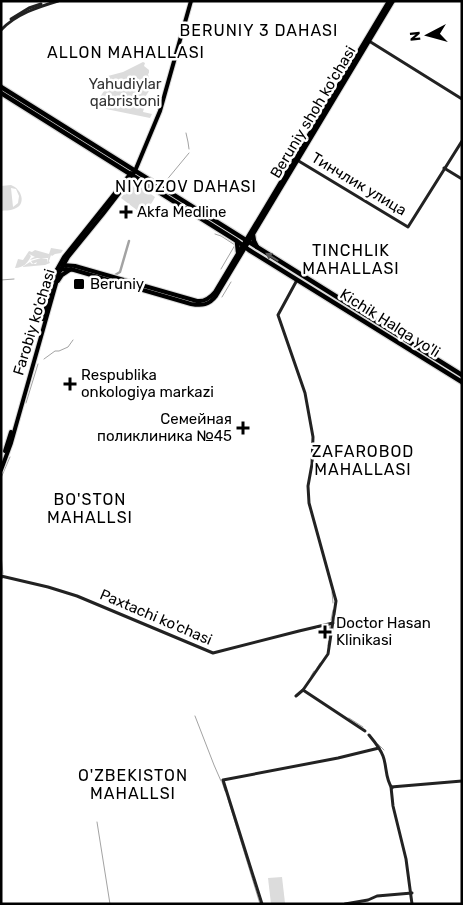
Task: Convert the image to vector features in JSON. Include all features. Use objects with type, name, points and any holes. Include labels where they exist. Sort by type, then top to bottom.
[{"type":"highway","name":"Kichik Halqa yo'li","points":[[1,87],[14,98],[238,238],[297,280],[462,382]]},
{"type":"highway","name":"Kichik Halqa yo'li","points":[[1,93],[14,98]]},
{"type":"highway","points":[[251,234],[258,248]]},
{"type":"highway","points":[[238,238],[238,252]]},
{"type":"highway","name":"Kichik Halqa yo'li","points":[[245,244],[258,248],[462,375]]},
{"type":"highway","points":[[283,271],[287,266]]},
{"type":"highway","points":[[324,296],[327,291]]},
{"type":"highway","points":[[436,367],[440,361]]},
{"type":"main road","name":"Farobiy ko'chasi","points":[[1,470],[21,407],[60,268],[133,172],[159,115],[190,1]]},
{"type":"main road","name":"Beruniy shoh ko'chasi","points":[[295,161],[389,1]]},
{"type":"main road","name":"Beruniy shoh ko'chasi","points":[[73,268],[197,305],[210,302],[216,296],[251,234],[393,1]]},
{"type":"main road","name":"Farobiy ko'chasi","points":[[1,463],[60,268],[69,250],[133,172]]},
{"type":"main road","points":[[238,238],[251,234]]},
{"type":"main road","name":"Beruniy shoh ko'chasi","points":[[60,268],[73,268],[203,301],[215,292],[238,252],[245,244]]},
{"type":"main road","points":[[55,286],[61,276],[73,268],[70,255]]},
{"type":"main road","points":[[163,292],[167,296],[174,295]]},
{"type":"street","points":[[1,29],[14,16],[29,8],[51,1]]},
{"type":"street","points":[[1,29],[23,14],[58,1]]},
{"type":"street","points":[[369,35],[369,41]]},
{"type":"street","points":[[364,43],[369,41]]},
{"type":"street","points":[[369,41],[462,99]]},
{"type":"street","points":[[462,141],[444,168],[462,179]]},
{"type":"street","name":"Тинчлик улица","points":[[295,161],[408,227],[444,168]]},
{"type":"street","points":[[296,696],[303,690],[328,654],[336,601],[308,495],[313,437],[304,389],[278,315],[297,280]]},
{"type":"street","name":"Paxtachi ko'chasi","points":[[1,576],[77,596],[213,653],[333,623]]},
{"type":"street","points":[[303,690],[364,730]]},
{"type":"street","points":[[369,735],[383,754],[388,782],[392,788],[394,811],[406,859],[413,904]]},
{"type":"street","points":[[262,904],[223,780],[338,758],[379,748]]},
{"type":"street","points":[[392,788],[462,782]]},
{"type":"street","points":[[345,904],[368,900],[377,896],[412,893]]},
{"type":"green space","name":"Yahudiylar qabristoni","points":[[143,62],[145,63],[144,66],[149,70],[148,74],[150,81],[152,81],[150,89],[142,101],[145,104],[143,112],[152,114],[150,118],[106,109],[108,100],[100,97],[106,87],[108,76],[123,72]]},
{"type":"green space","points":[[133,182],[155,197],[142,214],[121,198]]},
{"type":"green space","points":[[11,185],[18,190],[22,201],[18,207],[1,211],[1,186]],"holes":[[[11,188],[16,189],[19,196],[18,203],[13,207]]]},
{"type":"green space","points":[[51,248],[63,250],[61,253],[51,255],[50,263],[22,267],[30,262],[33,264],[31,261],[41,258],[47,259],[47,263]]},
{"type":"green space","points":[[35,250],[49,254],[48,258],[30,260],[35,257],[29,254],[31,256],[27,263],[15,268],[18,259],[23,260],[29,251]]},
{"type":"green space","points":[[287,268],[320,288],[325,292],[324,294],[285,270]]},
{"type":"green space","points":[[329,293],[437,361],[436,364],[327,297]]},
{"type":"green space","points":[[282,877],[285,903],[271,904],[268,878]]},
{"type":"waterway","points":[[186,133],[189,149]]},
{"type":"waterway","points":[[165,182],[189,153]]},
{"type":"waterway","points":[[215,234],[235,245],[221,269]]},
{"type":"waterway","points":[[115,275],[120,272],[129,241]]},
{"type":"waterway","points":[[1,280],[14,279]]},
{"type":"waterway","points":[[222,297],[231,282]]},
{"type":"waterway","points":[[44,359],[55,351],[68,347],[73,340]]},
{"type":"waterway","points":[[26,403],[38,364]]},
{"type":"waterway","points":[[1,478],[10,457]]},
{"type":"waterway","points":[[1,555],[3,574]]},
{"type":"waterway","points":[[332,592],[333,603]]},
{"type":"waterway","points":[[331,620],[333,610]]},
{"type":"waterway","points":[[328,646],[330,625]]},
{"type":"waterway","points":[[317,668],[320,663]]},
{"type":"waterway","points":[[311,676],[314,671]]},
{"type":"waterway","points":[[195,716],[221,781]]},
{"type":"waterway","points":[[349,718],[363,727]]},
{"type":"waterway","points":[[378,744],[384,750]]},
{"type":"waterway","points":[[222,782],[225,791]]},
{"type":"waterway","points":[[228,799],[260,904]]},
{"type":"waterway","points":[[97,822],[110,904]]},
{"type":"place","name":"Akfa Medline","points":[[126,212]]},
{"type":"place","name":"Beruniy","points":[[79,284]]},
{"type":"place","name":"Respublika onkologiya markazi","points":[[70,384]]},
{"type":"place","name":"Семейная поликлиника №45","points":[[243,428]]},
{"type":"place","name":"Doctor Hasan Klinikasi","points":[[325,632]]},
{"type":"district","name":"BERUNIY 3 DAHASI","points":[[259,30]]},
{"type":"district","name":"ALLON MAHALLASI","points":[[126,52]]},
{"type":"district","name":"NIYOZOV DAHASI","points":[[186,186]]},
{"type":"district","name":"TINCHLIK MAHALLASI","points":[[351,259]]},
{"type":"district","name":"ZAFAROBOD MAHALLASI","points":[[363,460]]},
{"type":"district","name":"BO'STON MAHALLSI","points":[[90,508]]},
{"type":"district","name":"O'ZBEKISTON MAHALLSI","points":[[133,784]]}]
